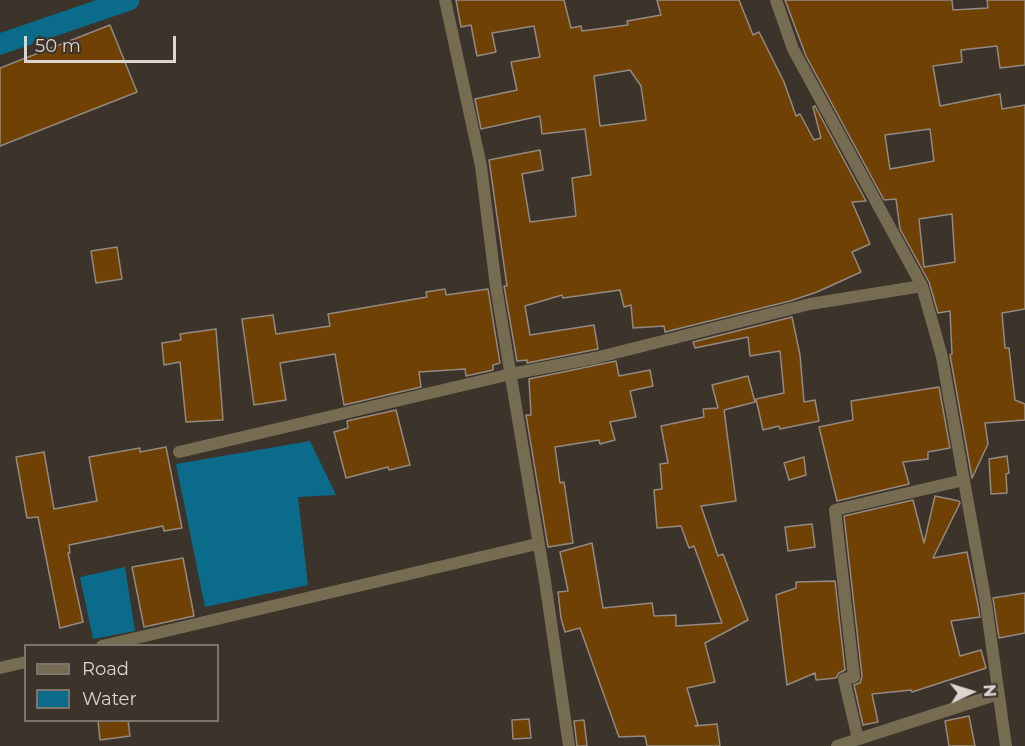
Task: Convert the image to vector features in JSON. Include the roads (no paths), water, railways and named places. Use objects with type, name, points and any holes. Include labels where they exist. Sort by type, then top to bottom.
[{"type":"street","points":[[445,0],[481,166],[496,287],[537,544],[545,581],[569,746]]},
{"type":"street","points":[[776,0],[793,49],[922,286],[942,357],[986,604],[1006,746]]},
{"type":"street","points":[[178,452],[511,374],[595,358],[810,304],[922,286]]},
{"type":"street","points":[[858,739],[844,679],[854,677],[835,510],[964,480]]},
{"type":"street","points":[[106,644],[537,544]]},
{"type":"street","points":[[0,668],[24,662]]},
{"type":"street","points":[[837,746],[998,694]]},
{"type":"water","points":[[310,441],[336,495],[298,497],[308,585],[205,607],[176,464]]},
{"type":"water","points":[[125,567],[135,631],[93,639],[80,577]]},
{"type":"waterway","points":[[0,44],[129,0]]}]
